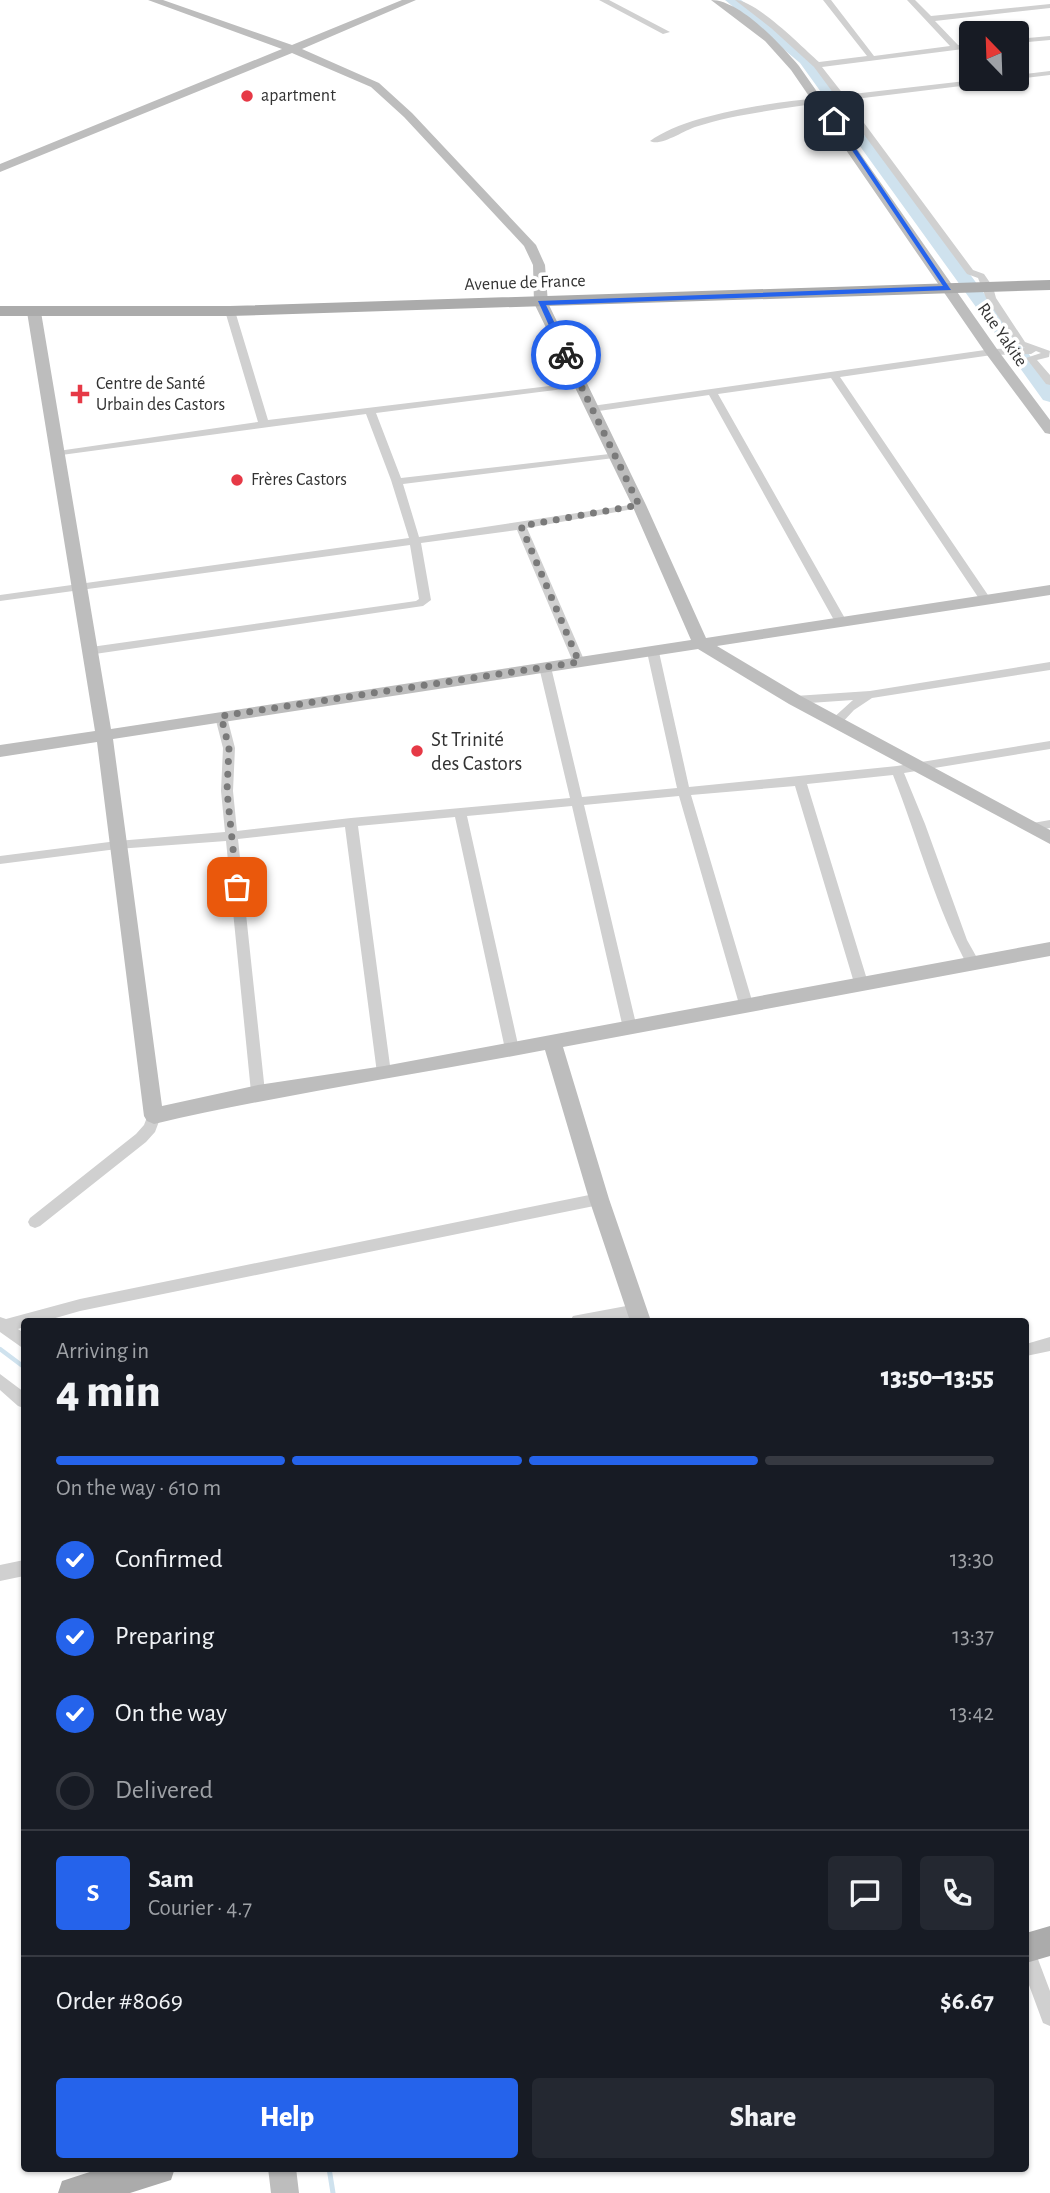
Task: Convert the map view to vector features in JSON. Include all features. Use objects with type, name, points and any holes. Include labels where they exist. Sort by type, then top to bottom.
[{"type":"main road","name":"Avenue de France","points":[[0,311],[230,311],[1050,285]]},
{"type":"main road","points":[[1029,1947],[1050,1941]]},
{"type":"main road","points":[[74,2193],[145,2172]]},
{"type":"street","points":[[153,0],[293,49],[375,85],[403,109],[530,245],[539,265],[541,303],[639,505],[700,643],[795,700],[1050,838]]},
{"type":"street","points":[[0,168],[411,0]]},
{"type":"street","points":[[603,0],[666,32]]},
{"type":"street","name":"Rue Yakite","points":[[716,0],[769,39],[820,100],[954,288],[1050,430]]},
{"type":"street","points":[[739,0],[774,26],[817,65],[970,272],[981,276],[991,298],[1021,344],[1048,351]]},
{"type":"street","points":[[827,0],[872,58]]},
{"type":"street","points":[[911,0],[956,48]]},
{"type":"street","points":[[929,19],[1050,6]]},
{"type":"street","points":[[1029,40],[1049,39]]},
{"type":"street","points":[[817,65],[959,48]]},
{"type":"street","points":[[1029,76],[1050,73]]},
{"type":"street","points":[[841,98],[959,84]]},
{"type":"street","points":[[653,141],[679,128],[702,122],[780,104],[820,100]]},
{"type":"street","points":[[230,311],[264,424]]},
{"type":"street","points":[[34,312],[77,587],[104,735],[154,1116],[150,1128],[141,1138],[35,1222]]},
{"type":"street","points":[[592,408],[995,352],[1048,351]]},
{"type":"street","points":[[1048,351],[1046,355],[1031,358],[1050,382]]},
{"type":"street","points":[[834,375],[986,601]]},
{"type":"street","points":[[58,454],[264,424],[579,384]]},
{"type":"street","points":[[712,392],[841,621]]},
{"type":"street","points":[[88,651],[419,604],[425,600],[414,540],[370,411]]},
{"type":"street","points":[[396,482],[614,455]]},
{"type":"street","points":[[0,598],[521,526],[639,505]]},
{"type":"street","points":[[521,526],[579,662]]},
{"type":"street","points":[[0,751],[1050,590]]},
{"type":"street","points":[[653,652],[684,793],[746,1004]]},
{"type":"street","points":[[795,700],[870,695],[1050,666]]},
{"type":"street","points":[[545,667],[630,1028]]},
{"type":"street","points":[[836,722],[850,707],[870,695]]},
{"type":"street","points":[[221,716],[229,748],[227,791],[258,1093]]},
{"type":"street","points":[[0,860],[117,845],[800,781],[897,770],[1050,745]]},
{"type":"street","points":[[897,770],[960,940],[974,965]]},
{"type":"street","points":[[800,781],[862,986]]},
{"type":"street","points":[[460,812],[513,1049]]},
{"type":"street","points":[[351,822],[384,1073]]},
{"type":"street","points":[[1031,827],[1050,824]]},
{"type":"street","points":[[154,1116],[258,1093],[384,1073],[1050,949]]},
{"type":"street","points":[[552,1042],[599,1199],[639,1315],[608,1318]]},
{"type":"street","points":[[27,1318],[599,1199]]},
{"type":"street","points":[[2,1324],[21,1319]]},
{"type":"street","points":[[2,1324],[21,1340]]},
{"type":"street","points":[[1029,1349],[1050,1344]]},
{"type":"street","points":[[0,1381],[21,1398]]},
{"type":"street","points":[[0,1573],[21,1569]]},
{"type":"street","points":[[1029,1961],[1050,2016]]},
{"type":"street","points":[[282,2172],[285,2193]]},
{"type":"waterway","points":[[732,0],[765,24],[805,60],[1050,396]]},
{"type":"waterway","points":[[0,1349],[21,1365]]},
{"type":"waterway","points":[[330,2172],[333,2193]]},
{"type":"way so far","points":[[237,887],[227,791],[229,748],[221,716],[579,662],[521,526],[639,505],[566,355]]},
{"type":"place","name":"apartment","points":[[247,96]]},
{"type":"place","name":"Centre de Santé Urbain des Castors","points":[[80,394]]},
{"type":"place","name":"Frères Castors","points":[[237,480]]},
{"type":"place","name":"St Trinité des Castors","points":[[417,751]]},
{"type":"route","points":[[566,355],[541,303],[948,288],[834,121]]}]
